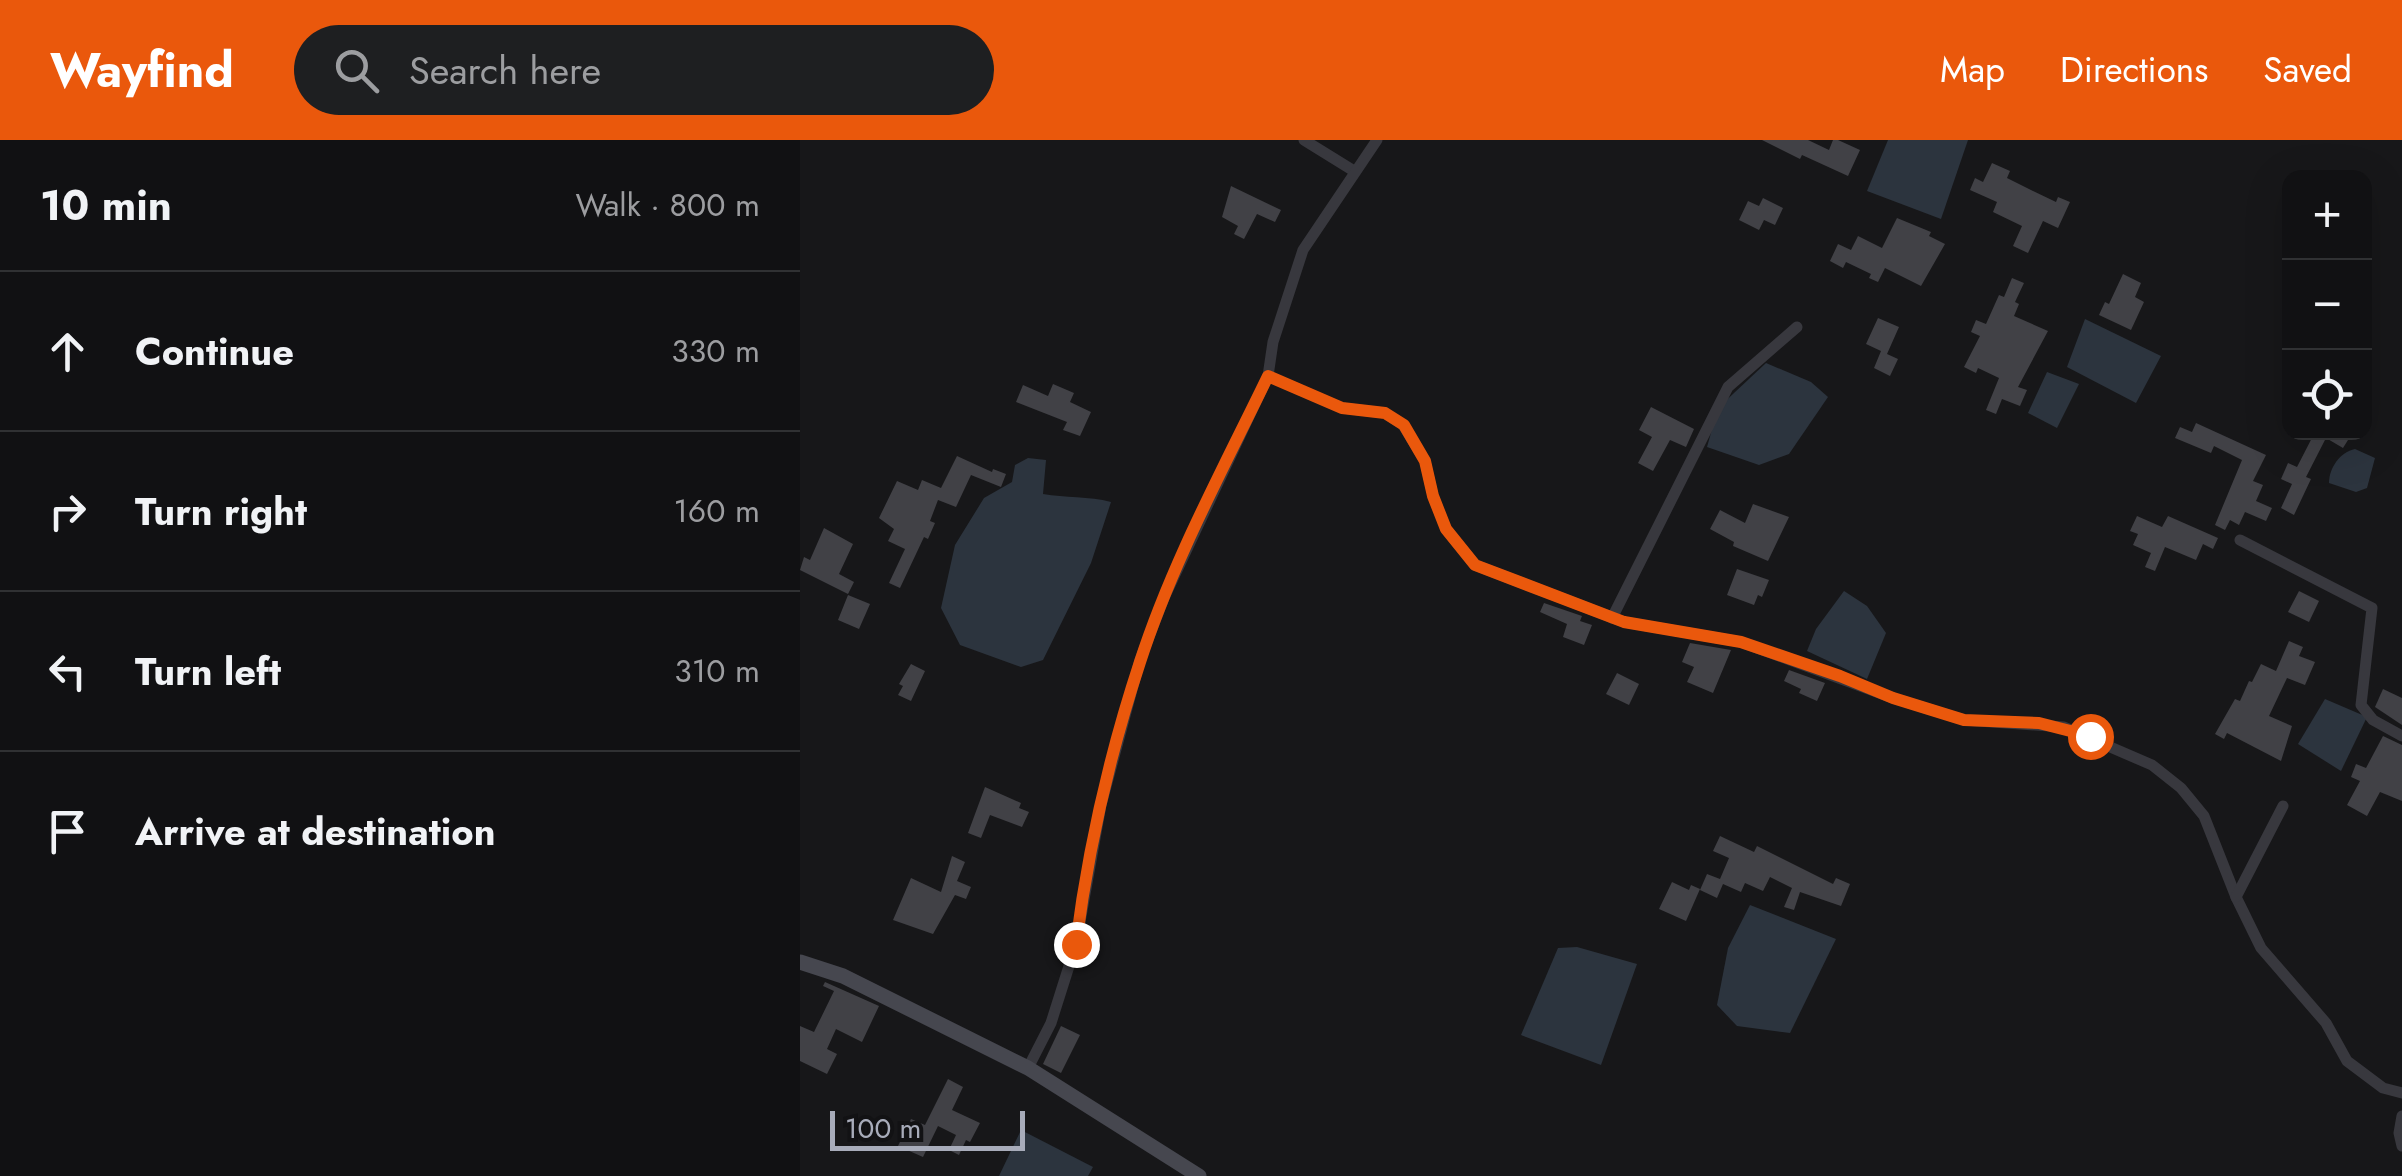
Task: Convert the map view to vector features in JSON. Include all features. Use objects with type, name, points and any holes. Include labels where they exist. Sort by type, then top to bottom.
[{"type":"main road","points":[[800,962],[843,976],[1028,1068],[1199,1176]]},
{"type":"street","points":[[1304,140],[1354,171]]},
{"type":"street","points":[[1028,1068],[1051,1023],[1076,944],[1101,805],[1140,660],[1195,530],[1268,376],[1273,342],[1304,250],[1377,140]]},
{"type":"street","points":[[1612,618],[1728,387],[1798,327]]},
{"type":"street","points":[[1268,376],[1342,408],[1385,413],[1404,425],[1425,461],[1446,529],[1475,565],[1612,618],[1741,642],[1964,720],[2039,723],[2090,736],[2152,765],[2181,788],[2204,816],[2261,948],[2326,1023],[2347,1061],[2384,1088],[2402,1094]]},
{"type":"street","points":[[2240,540],[2372,608],[2361,705],[2373,720],[2402,736]]},
{"type":"street","points":[[2236,896],[2283,806]]},
{"type":"street","points":[[2402,1116],[2402,1146]]},
{"type":"shaded area","points":[[1888,140],[1968,140],[1941,219],[1867,191]]},
{"type":"shaded area","points":[[2085,319],[2161,356],[2136,403],[2067,367]]},
{"type":"shaded area","points":[[1766,363],[1811,382],[1828,397],[1789,454],[1759,465],[1707,447],[1718,408]]},
{"type":"shaded area","points":[[2047,372],[2079,384],[2057,428],[2028,413]]},
{"type":"shaded area","points":[[2355,449],[2375,458],[2367,488],[2356,492],[2329,483],[2336,462]]},
{"type":"shaded area","points":[[1028,458],[1046,460],[1043,494],[1111,502],[1091,563],[1043,660],[1021,667],[960,645],[941,608],[955,545],[984,498],[1012,482],[1015,465]]},
{"type":"shaded area","points":[[1844,591],[1867,606],[1886,633],[1867,679],[1807,651],[1816,629]]},
{"type":"shaded area","points":[[2325,699],[2367,717],[2341,771],[2298,744]]},
{"type":"shaded area","points":[[1750,905],[1836,939],[1790,1033],[1737,1026],[1717,1005],[1728,948]]},
{"type":"shaded area","points":[[1577,947],[1637,964],[1601,1065],[1521,1035],[1558,948]]},
{"type":"shaded area","points":[[1021,1130],[1093,1167],[1088,1176],[999,1176]]},
{"type":"building","points":[[1762,140],[1808,140],[1829,150],[1833,140],[1838,140],[1860,150],[1848,176]]},
{"type":"building","points":[[1992,163],[2010,171],[2007,178],[2056,202],[2058,197],[2070,202],[2058,228],[2043,221],[2028,253],[2013,246],[2022,226],[1993,212],[1997,202],[1970,190],[1975,178],[1983,182]]},
{"type":"building","points":[[1231,186],[1281,210],[1275,222],[1257,214],[1244,239],[1234,234],[1238,226],[1222,217]]},
{"type":"building","points":[[1763,198],[1783,208],[1775,225],[1764,220],[1759,230],[1739,220],[1748,201],[1759,206]]},
{"type":"building","points":[[1897,218],[1931,232],[1929,236],[1945,244],[1921,286],[1885,268],[1878,282],[1869,278],[1871,274],[1846,262],[1843,268],[1830,261],[1838,244],[1851,250],[1858,236],[1882,248]]},
{"type":"building","points":[[2123,274],[2141,283],[2135,297],[2144,302],[2131,330],[2099,315],[2105,302],[2109,304]]},
{"type":"building","points":[[2012,278],[2024,283],[2015,302],[2019,304],[2014,316],[2048,331],[2018,387],[2027,390],[2020,406],[2002,399],[1996,414],[1986,410],[1999,378],[1978,368],[1976,373],[1964,367],[1980,336],[1971,332],[1976,320],[1986,324]]},
{"type":"building","points":[[1878,318],[1899,327],[1887,354],[1898,359],[1890,376],[1874,368],[1881,351],[1866,344]]},
{"type":"building","points":[[1053,384],[1074,393],[1070,402],[1091,412],[1080,436],[1063,430],[1067,422],[1016,402],[1023,385],[1048,396]]},
{"type":"building","points":[[1651,407],[1694,429],[1686,447],[1670,440],[1653,471],[1638,463],[1652,437],[1639,430]]},
{"type":"building","points":[[2196,423],[2266,455],[2253,481],[2263,485],[2256,501],[2272,508],[2266,521],[2245,512],[2239,525],[2230,520],[2225,530],[2215,525],[2242,460],[2214,446],[2211,453],[2175,438],[2180,427],[2192,432]]},
{"type":"building","points":[[2311,440],[2325,440],[2306,477],[2311,479],[2294,515],[2281,508],[2292,484],[2281,479],[2288,463],[2297,467]]},
{"type":"building","points":[[2329,440],[2348,440],[2343,448]]},
{"type":"building","points":[[957,456],[1006,474],[1001,487],[971,475],[956,507],[938,500],[930,521],[935,523],[928,539],[924,537],[900,588],[889,583],[905,549],[888,541],[894,529],[879,518],[897,481],[918,490],[922,480],[941,488]]},
{"type":"building","points":[[1753,504],[1789,517],[1768,561],[1733,546],[1734,542],[1710,529],[1720,510],[1745,523]]},
{"type":"building","points":[[2137,516],[2162,527],[2168,516],[2218,538],[2213,549],[2203,544],[2196,560],[2165,547],[2155,571],[2145,567],[2151,553],[2133,545],[2138,534],[2130,531]]},
{"type":"building","points":[[824,528],[853,544],[839,574],[854,582],[848,594],[800,570],[804,557],[810,560]]},
{"type":"building","points":[[1737,569],[1769,580],[1754,605],[1727,595]]},
{"type":"building","points":[[2299,591],[2319,601],[2309,622],[2288,612]]},
{"type":"building","points":[[848,595],[870,604],[859,629],[838,620]]},
{"type":"building","points":[[1544,603],[1582,616],[1580,621],[1592,625],[1584,645],[1563,637],[1567,624],[1540,612]]},
{"type":"building","points":[[2289,641],[2303,647],[2299,656],[2315,662],[2305,685],[2287,678],[2269,716],[2292,726],[2281,761],[2227,733],[2224,739],[2215,734],[2261,664],[2276,671]]},
{"type":"building","points":[[1690,643],[1731,650],[1713,693],[1687,682],[1694,667],[1682,662]]},
{"type":"building","points":[[911,664],[925,671],[911,701],[898,695],[903,686],[899,684]]},
{"type":"building","points":[[1789,670],[1825,683],[1817,701],[1784,681]]},
{"type":"building","points":[[1617,673],[1639,684],[1629,705],[1606,694]]},
{"type":"building","points":[[2383,689],[2402,698],[2402,725],[2375,707]]},
{"type":"building","points":[[2383,736],[2402,745],[2402,801],[2380,792],[2367,816],[2347,805],[2360,781],[2351,777],[2356,764],[2366,768]]},
{"type":"building","points":[[985,787],[1021,803],[1019,808],[1029,812],[1022,827],[990,815],[981,838],[968,833]]},
{"type":"building","points":[[1720,836],[1754,852],[1757,846],[1833,884],[1836,878],[1850,884],[1841,906],[1800,892],[1794,910],[1784,907],[1792,888],[1770,877],[1763,891],[1745,883],[1741,892],[1723,884],[1717,898],[1700,890],[1707,874],[1720,879],[1729,858],[1713,851]]},
{"type":"building","points":[[952,856],[965,862],[957,881],[971,887],[966,899],[955,895],[933,934],[893,920],[911,878],[941,892]]},
{"type":"building","points":[[1672,882],[1689,890],[1691,885],[1700,889],[1686,921],[1659,909]]},
{"type":"building","points":[[825,982],[879,1006],[862,1042],[836,1029],[827,1049],[837,1054],[827,1074],[800,1061],[800,1026],[814,1032],[834,991],[823,986]]},
{"type":"building","points":[[1061,1026],[1080,1035],[1061,1073],[1043,1064]]},
{"type":"building","points":[[948,1079],[963,1087],[952,1110],[980,1123],[970,1142],[966,1140],[959,1155],[949,1150],[956,1135],[938,1126],[923,1157],[898,1146],[911,1119],[925,1125]]},
{"type":"route","points":[[1076,944],[1101,805],[1140,660],[1164,598],[1268,376],[1342,408],[1385,413],[1404,425],[1425,461],[1446,529],[1475,565],[1624,622],[1741,642],[1964,720],[2039,723],[2090,736]]}]
